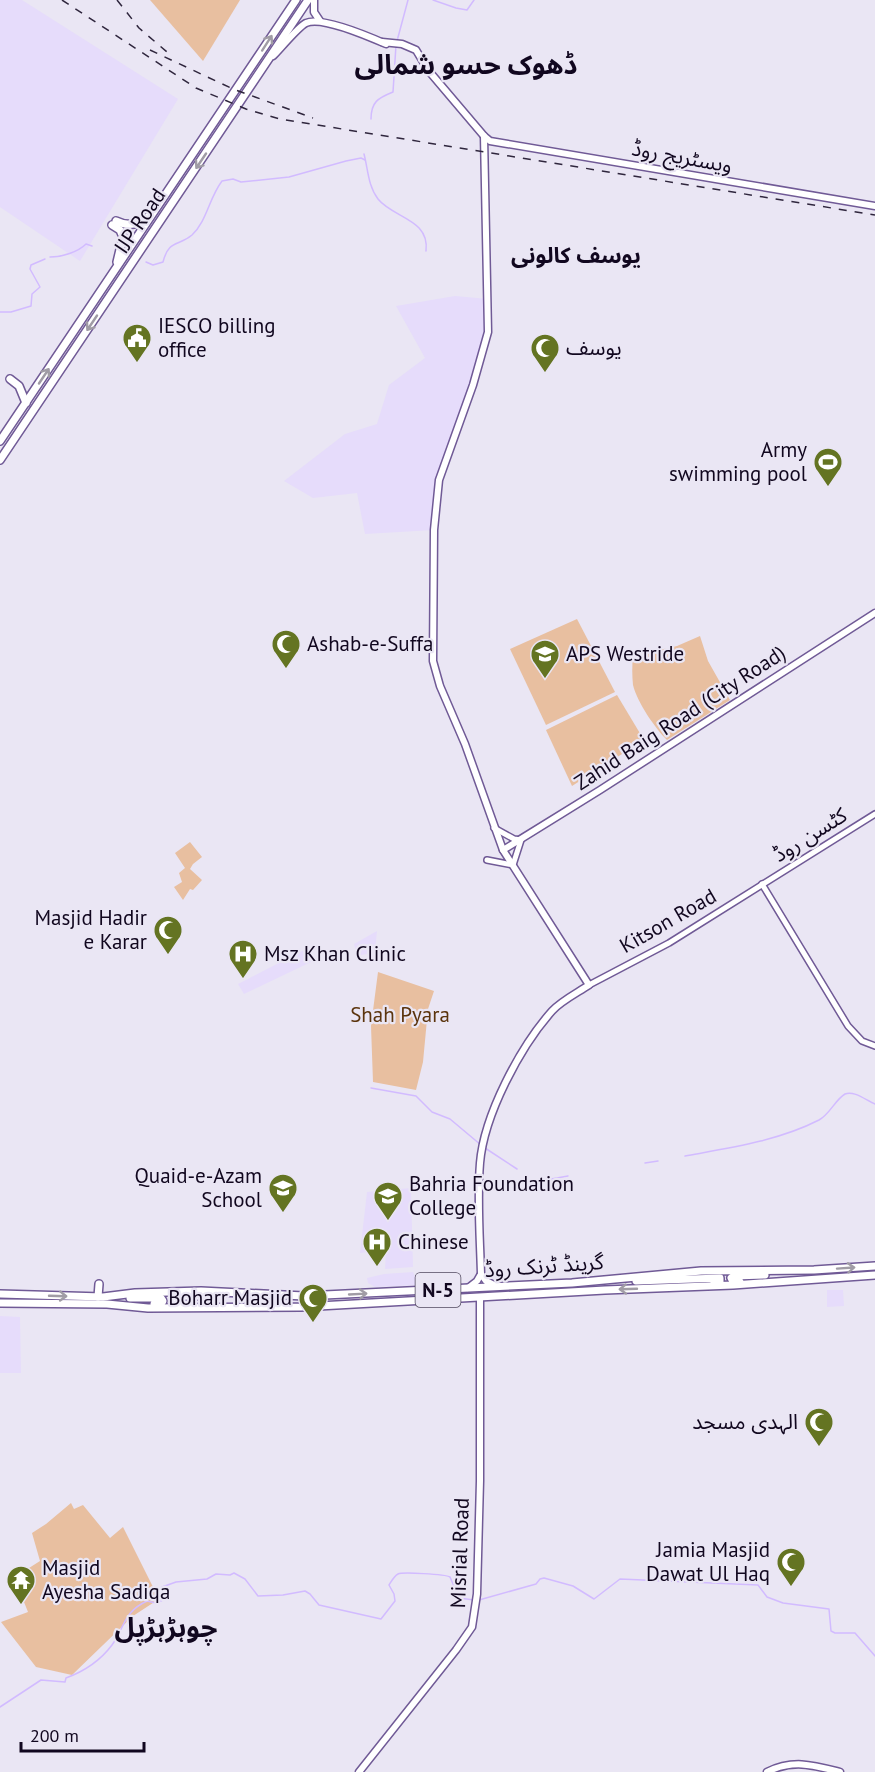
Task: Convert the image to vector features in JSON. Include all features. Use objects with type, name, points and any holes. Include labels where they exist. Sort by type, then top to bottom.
[{"type":"highway","name":"IJP Road","points":[[0,441],[296,0]]},
{"type":"highway","name":"IJP Road","points":[[0,460],[308,0]]},
{"type":"highway","points":[[112,273],[123,237],[114,223],[134,225],[155,212]]},
{"type":"highway","points":[[10,379],[19,386],[26,403]]},
{"type":"highway","name":"گرینڈ ٹرنک روڈ","points":[[0,1294],[101,1297],[170,1291],[201,1291],[304,1296],[591,1281],[701,1271],[814,1270],[875,1266]]},
{"type":"highway","points":[[788,1281],[733,1282],[731,1279],[734,1276],[814,1270]]},
{"type":"highway","name":"گرینڈ ٹرنک روڈ","points":[[0,1303],[117,1305],[148,1308],[301,1307],[875,1275]]},
{"type":"highway","points":[[591,1281],[720,1278],[719,1282],[699,1286]]},
{"type":"highway","points":[[99,1284],[101,1297],[161,1298],[163,1301],[160,1304],[117,1305]]},
{"type":"highway","points":[[249,1295],[176,1296],[173,1300],[176,1303],[252,1306]]},
{"type":"main road","points":[[314,0],[314,12],[320,21]]},
{"type":"main road","points":[[270,58],[304,24],[320,21],[384,43],[413,48],[428,70],[484,136],[488,332],[473,385],[439,480],[433,563],[433,661],[438,680],[465,744],[503,850],[589,985],[553,1010],[505,1081],[481,1153],[479,1194],[481,1274],[476,1283],[468,1288]]},
{"type":"main road","name":"ویسٹریج روڈ","points":[[484,136],[490,141],[875,206]]},
{"type":"main road","name":"Zahid Baig Road (City Road)","points":[[503,850],[875,613]]},
{"type":"main road","points":[[481,1274],[488,1283],[497,1286]]},
{"type":"main road","name":"Misrial Road","points":[[359,1772],[472,1627],[477,1594],[480,1481],[480,1298]]},
{"type":"main road","points":[[767,1772],[788,1764],[821,1767],[840,1772]]},
{"type":"street","name":"کٹسن روڈ","points":[[762,884],[875,814]]},
{"type":"street","points":[[487,860],[513,865],[514,855],[521,840],[494,828]]},
{"type":"street","points":[[762,884],[848,1026],[862,1041],[875,1046]]},
{"type":"street","name":"Kitson Road","points":[[589,985],[669,943],[762,884]]},
{"type":"shaded area","points":[[0,0],[22,0],[178,99],[80,261],[0,207]]},
{"type":"shaded area","points":[[455,296],[488,299],[488,332],[438,480],[434,530],[365,534],[357,493],[313,498],[284,481],[345,434],[377,424],[389,385],[425,358],[396,306]]},
{"type":"shaded area","points":[[377,931],[375,952],[357,956],[354,944]]},
{"type":"shaded area","points":[[304,950],[311,962],[244,994],[238,984]]},
{"type":"shaded area","name":"Bahria Foundation College","points":[[411,1188],[413,1267],[385,1269],[386,1250],[360,1253],[367,1192]]},
{"type":"shaded area","points":[[413,1272],[419,1285],[375,1287],[368,1283],[367,1278],[384,1274]]},
{"type":"shaded area","points":[[827,1290],[843,1290],[844,1306],[827,1307]]},
{"type":"shaded area","points":[[0,1316],[20,1317],[21,1373],[0,1373]]},
{"type":"green space","points":[[150,0],[240,0],[203,61]]},
{"type":"green space","points":[[577,619],[615,692],[546,725],[510,649]]},
{"type":"green space","points":[[700,636],[708,661],[730,700],[667,740],[647,714],[635,692],[632,678],[633,656],[677,646]]},
{"type":"green space","points":[[617,695],[644,740],[572,786],[546,730]]},
{"type":"green space","points":[[190,842],[202,857],[190,869],[202,880],[193,890],[190,889],[183,900],[174,887],[182,882],[179,873],[185,868],[175,853]]},
{"type":"green space","name":"Shah Pyara","points":[[378,972],[434,991],[428,1009],[423,1062],[416,1090],[373,1082],[371,1026]]},
{"type":"green space","points":[[71,1503],[74,1509],[83,1505],[110,1538],[123,1527],[159,1599],[133,1616],[72,1675],[36,1667],[1,1622],[28,1612],[20,1592],[35,1582],[29,1568],[40,1561],[32,1533]]},
{"type":"waterway","points":[[397,41],[408,0]]},
{"type":"waterway","points":[[433,0],[467,10],[474,0]]},
{"type":"waterway","points":[[371,119],[372,108],[376,101],[393,92],[396,45]]},
{"type":"waterway","points":[[364,154],[370,183],[378,199],[392,211],[417,225],[426,240],[426,251]]},
{"type":"waterway","points":[[146,262],[153,265],[163,262],[171,247],[192,235],[201,223],[222,181],[233,179],[241,182],[289,177],[346,161],[361,158],[365,160]]},
{"type":"waterway","points":[[50,257],[70,254],[86,244],[92,246]]},
{"type":"waterway","points":[[0,312],[11,312],[31,306],[32,294],[40,287],[30,269],[31,265],[45,259]]},
{"type":"waterway","points":[[371,1088],[416,1096],[432,1112],[450,1119],[481,1145]]},
{"type":"waterway","points":[[685,1156],[753,1143],[803,1127],[823,1117],[845,1094],[856,1095],[875,1104]]},
{"type":"waterway","points":[[485,1148],[517,1169]]},
{"type":"waterway","points":[[645,1163],[658,1161]]},
{"type":"waterway","points":[[540,1181],[568,1176]]},
{"type":"waterway","points":[[0,1707],[41,1680],[65,1682],[66,1678],[92,1665],[112,1645],[133,1610],[147,1601],[156,1603],[163,1600],[162,1587],[176,1582],[234,1573],[245,1579],[258,1596],[305,1591],[319,1605],[381,1619],[395,1601],[389,1585],[398,1574],[450,1577],[459,1598],[474,1600]]},
{"type":"waterway","points":[[479,1600],[536,1584],[544,1578],[573,1586],[594,1599],[620,1579],[758,1585],[767,1597],[783,1603],[829,1609],[831,1631],[855,1633],[875,1656]]},
{"type":"railway","points":[[62,0],[196,88],[246,109],[280,119],[875,215]]},
{"type":"railway","points":[[117,0],[139,28],[167,52]]},
{"type":"railway","points":[[150,50],[233,89],[313,118]]},
{"type":"place","name":"IESCO billing office","points":[[137,364]]},
{"type":"place","name":"یوسف","points":[[545,374]]},
{"type":"place","name":"Army swimming pool","points":[[828,488]]},
{"type":"place","name":"Ashab-e-Suffa","points":[[286,670]]},
{"type":"place","name":"APS Westride","points":[[545,680]]},
{"type":"place","name":"Masjid Hadir e Karar","points":[[168,956]]},
{"type":"place","name":"Msz Khan Clinic","points":[[243,980]]},
{"type":"place","name":"Quaid-e-Azam School","points":[[283,1214]]},
{"type":"place","name":"Bahria Foundation College","points":[[388,1222]]},
{"type":"place","name":"Chinese","points":[[377,1268]]},
{"type":"place","name":"Boharr Masjid","points":[[313,1324]]},
{"type":"place","name":"الہدی مسجد","points":[[819,1448]]},
{"type":"place","name":"Jamia Masjid Dawat Ul Haq","points":[[791,1588]]},
{"type":"place","name":"Masjid Ayesha Sadiqa","points":[[21,1606]]},
{"type":"district","name":"ڈھوک حسو شمالی","points":[[466,65]]},
{"type":"district","name":"یوسف کالونی","points":[[576,255]]},
{"type":"district","name":"چوہڑہڑپل","points":[[166,1628]]}]
